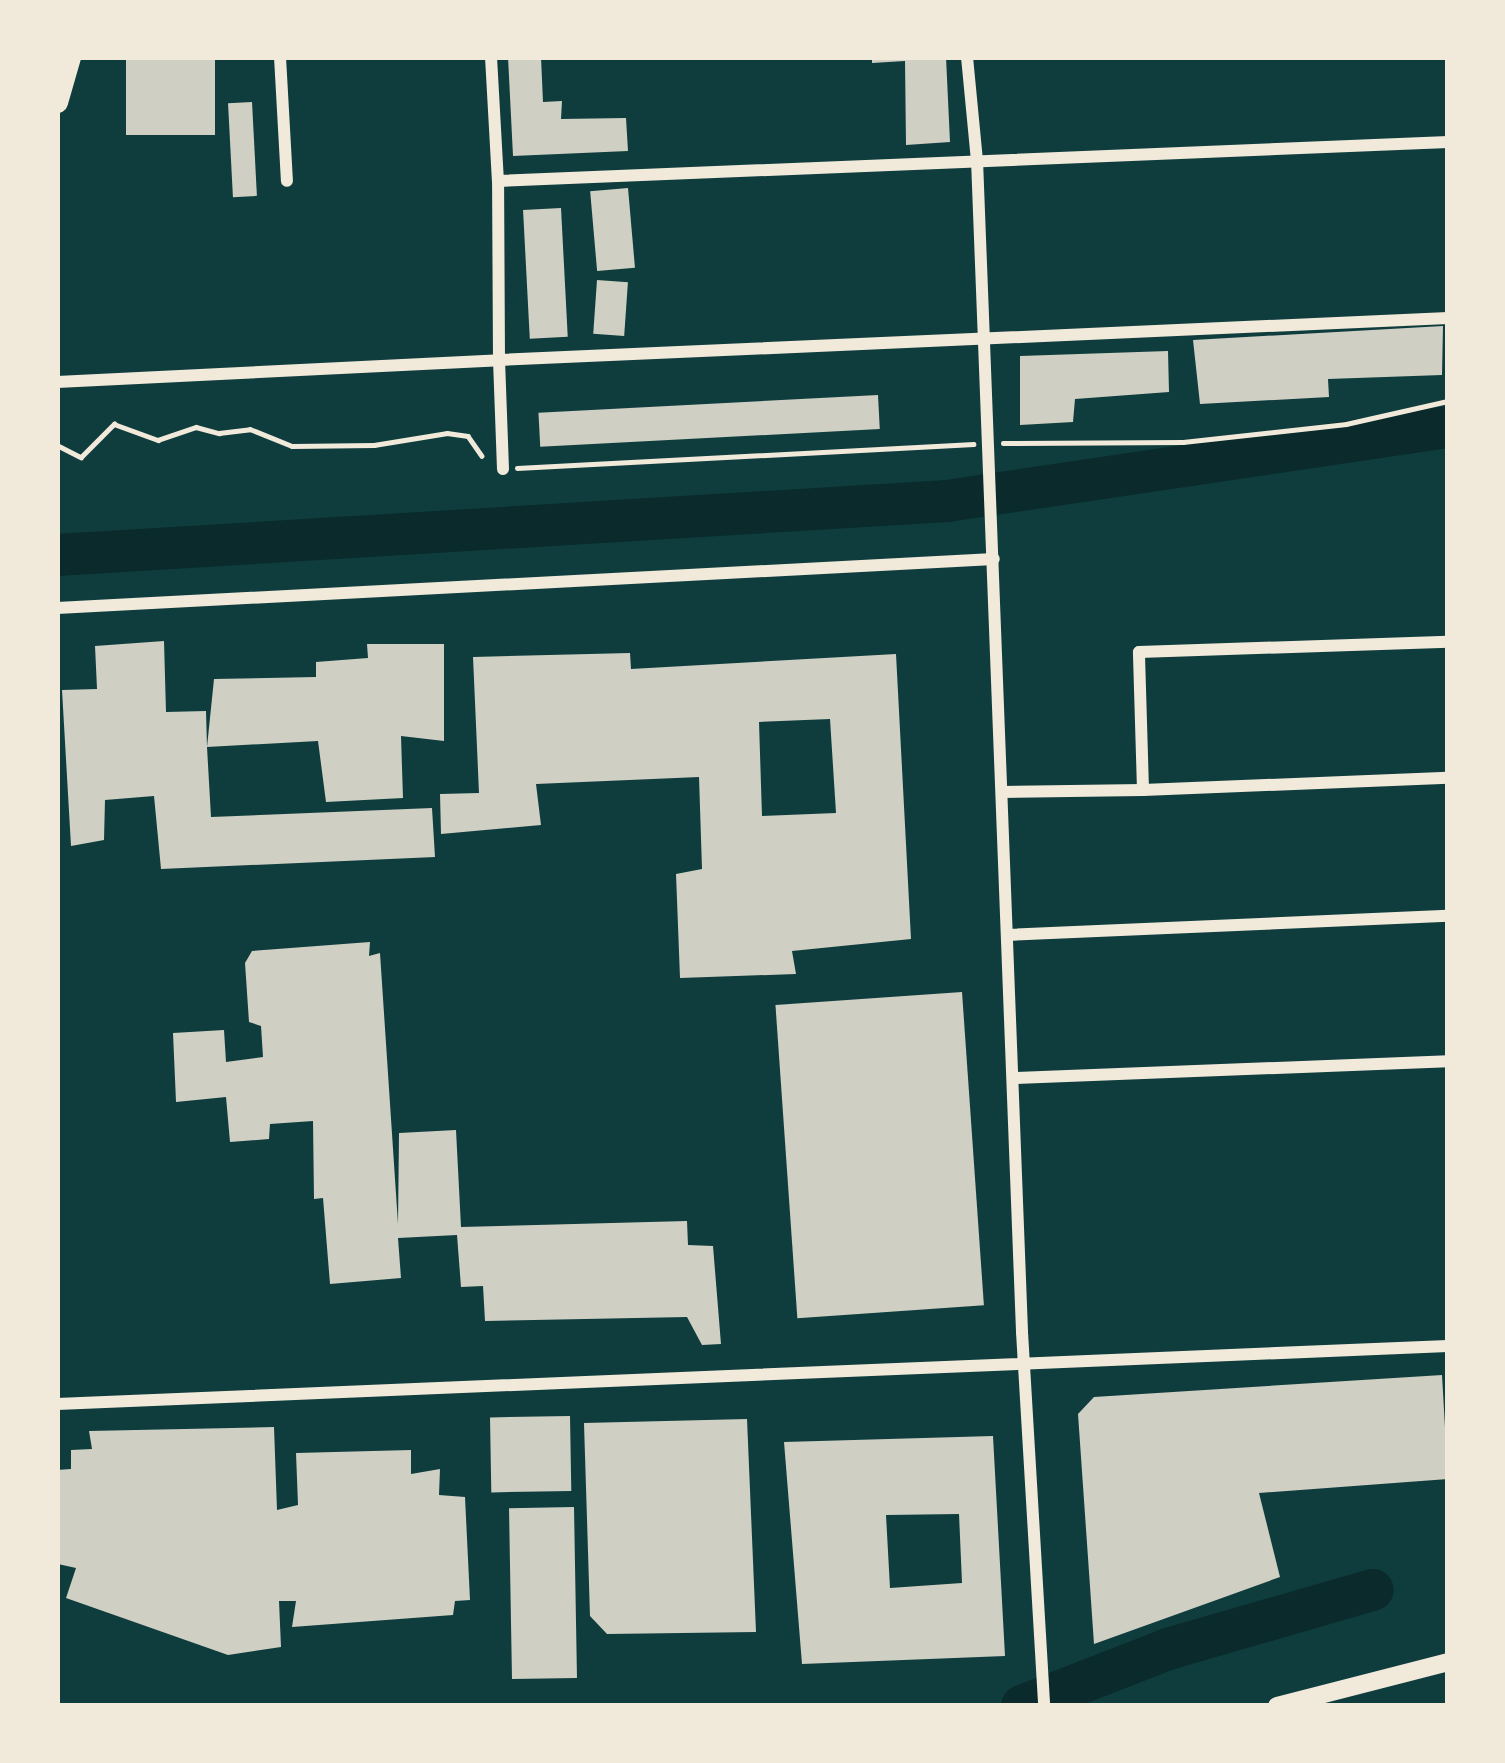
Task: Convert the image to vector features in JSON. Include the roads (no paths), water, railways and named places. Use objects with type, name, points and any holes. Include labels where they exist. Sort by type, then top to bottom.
[{"type":"main road","points":[[57,102],[70,57]]},
{"type":"street","points":[[280,57],[287,182]]},
{"type":"street","points":[[491,57],[503,469]]},
{"type":"street","points":[[967,57],[977,160],[1024,1364],[1044,1706]]},
{"type":"street","points":[[498,181],[1448,142]]},
{"type":"street","points":[[57,382],[1448,318]]},
{"type":"street","points":[[57,608],[994,559]]},
{"type":"street","points":[[1143,790],[1138,652],[1448,642]]},
{"type":"street","points":[[1002,792],[1448,778]]},
{"type":"street","points":[[1007,935],[1448,916]]},
{"type":"street","points":[[1014,1078],[1448,1061]]},
{"type":"street","points":[[57,1405],[1448,1346]]},
{"type":"street","points":[[1286,1705],[1448,1662]]},
{"type":"waterway","points":[[57,555],[947,501],[1448,427]]},
{"type":"waterway","points":[[1022,1706],[1168,1649],[1373,1590]]}]
